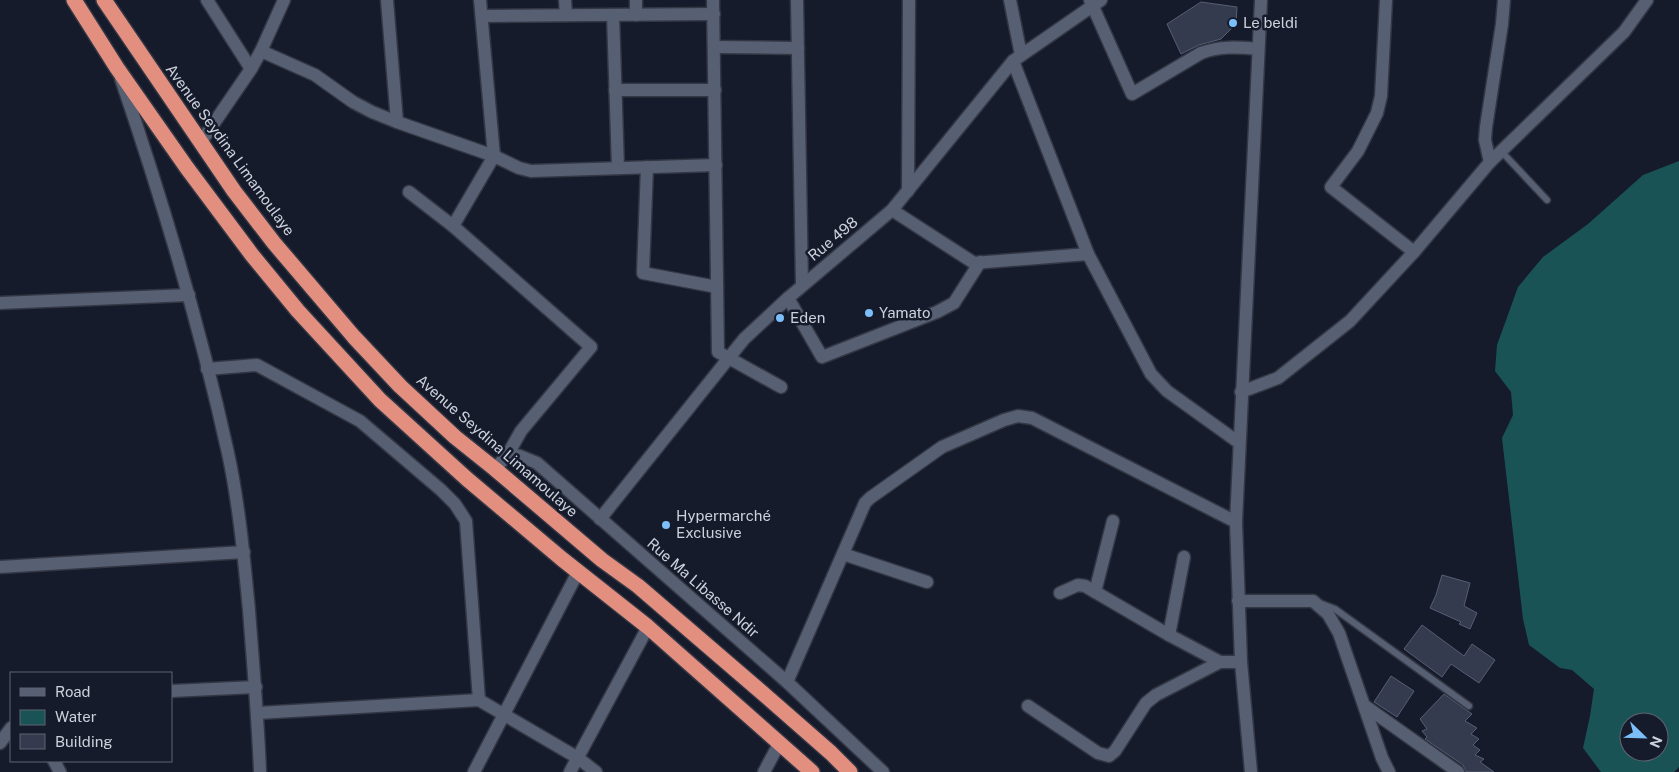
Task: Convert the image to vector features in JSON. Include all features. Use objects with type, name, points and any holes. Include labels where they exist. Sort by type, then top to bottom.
[{"type":"highway","points":[[74,0],[117,68],[211,201],[252,255],[305,318],[380,400],[429,446],[578,572],[648,627],[812,772]]},
{"type":"highway","name":"Avenue Seydina Limamoulaye","points":[[104,0],[234,191],[274,243],[354,337],[406,392],[455,437],[495,468],[744,677],[850,772]]},
{"type":"street","points":[[207,0],[250,69]]},
{"type":"street","points":[[202,142],[261,50],[284,0]]},
{"type":"street","points":[[387,0],[397,122]]},
{"type":"street","points":[[453,226],[494,156],[480,0]]},
{"type":"street","points":[[565,0],[566,15]]},
{"type":"street","points":[[636,0],[636,15]]},
{"type":"street","points":[[714,0],[718,352],[781,387]]},
{"type":"street","points":[[797,0],[802,285]]},
{"type":"street","points":[[908,191],[909,0]]},
{"type":"street","points":[[1010,0],[1017,58],[1088,254],[1151,374],[1167,391],[1238,442]]},
{"type":"street","points":[[1251,772],[1241,662],[1236,522],[1238,442],[1261,0]]},
{"type":"street","points":[[1386,0],[1381,96],[1376,113],[1358,151],[1331,187],[1414,252]]},
{"type":"street","points":[[1490,162],[1486,127],[1504,0]]},
{"type":"street","points":[[1241,392],[1278,378],[1350,321],[1414,252],[1490,162],[1624,32],[1647,0]]},
{"type":"street","points":[[1094,2],[1132,94],[1201,53],[1212,49],[1227,46],[1258,49]]},
{"type":"street","name":"Rue 498","points":[[600,519],[744,339],[802,285],[892,210],[1017,58],[1094,2]]},
{"type":"street","points":[[482,16],[714,14]]},
{"type":"street","points":[[613,15],[618,168]]},
{"type":"street","points":[[714,46],[798,48]]},
{"type":"street","points":[[261,50],[315,75],[353,102],[397,122],[531,171],[716,165]]},
{"type":"street","points":[[117,68],[164,207],[189,295],[228,454],[244,552],[258,713],[260,772]]},
{"type":"street","points":[[615,90],[715,90]]},
{"type":"street","points":[[647,167],[643,273],[717,287]]},
{"type":"street","points":[[409,192],[453,226],[591,347],[520,432],[508,454],[495,468]]},
{"type":"street","points":[[892,210],[974,263],[1088,254]]},
{"type":"street","points":[[788,298],[822,357],[937,312],[954,303],[980,262]]},
{"type":"street","points":[[0,302],[189,295]]},
{"type":"street","points":[[208,369],[257,365],[360,421],[442,490],[455,504],[466,521],[479,700]]},
{"type":"street","points":[[787,682],[862,510],[870,498],[942,447],[1004,420],[1018,416],[1032,418],[1236,522]]},
{"type":"street","name":"Rue Ma Libasse Ndir","points":[[508,454],[520,456],[537,463],[787,682],[883,772]]},
{"type":"street","points":[[1095,592],[1113,521]]},
{"type":"street","points":[[0,568],[244,552]]},
{"type":"street","points":[[843,554],[927,582]]},
{"type":"street","points":[[1169,635],[1184,557]]},
{"type":"street","points":[[474,772],[578,572]]},
{"type":"street","points":[[1060,593],[1078,585],[1085,586],[1220,662]]},
{"type":"street","points":[[1238,601],[1313,601],[1328,614],[1339,633],[1382,758],[1389,772]]},
{"type":"street","points":[[570,772],[648,627]]},
{"type":"street","points":[[1028,706],[1098,753],[1109,756],[1115,750],[1146,702],[1220,662],[1241,662]]},
{"type":"street","points":[[172,691],[256,687]]},
{"type":"street","points":[[258,713],[479,700],[578,758],[596,772]]},
{"type":"street","points":[[1365,706],[1458,772]]},
{"type":"street","points":[[0,743],[10,729]]},
{"type":"street","points":[[764,772],[780,742]]},
{"type":"lane","points":[[1501,151],[1547,200]]},
{"type":"lane","points":[[1313,601],[1335,609],[1469,706]]},
{"type":"water","points":[[1679,161],[1679,767],[1674,772],[1601,772],[1583,748],[1594,689],[1572,670],[1560,668],[1529,645],[1523,619],[1502,438],[1513,415],[1511,392],[1495,371],[1497,345],[1518,287],[1543,257],[1588,224],[1643,175]]},
{"type":"building","points":[[1201,2],[1237,7],[1236,24],[1221,39],[1199,45],[1181,54],[1167,24]]},
{"type":"building","points":[[1442,575],[1470,583],[1464,606],[1477,613],[1470,629],[1459,624],[1461,622],[1430,608]]},
{"type":"building","points":[[1422,625],[1464,656],[1472,644],[1495,660],[1479,683],[1451,664],[1442,677],[1404,649]]},
{"type":"building","points":[[1391,676],[1414,691],[1397,717],[1374,702]]},
{"type":"building","points":[[1444,694],[1472,714],[1465,721],[1477,728],[1471,734],[1479,739],[1473,745],[1480,750],[1475,755],[1484,759],[1480,762],[1494,772],[1466,772],[1463,765],[1425,739],[1427,737],[1422,731],[1427,729],[1420,719]]},
{"type":"place","name":"Le beldi","points":[[1233,23]]},
{"type":"place","name":"Yamato","points":[[869,313]]},
{"type":"place","name":"Eden","points":[[780,318]]},
{"type":"place","name":"Hypermarché Exclusive","points":[[666,525]]}]
